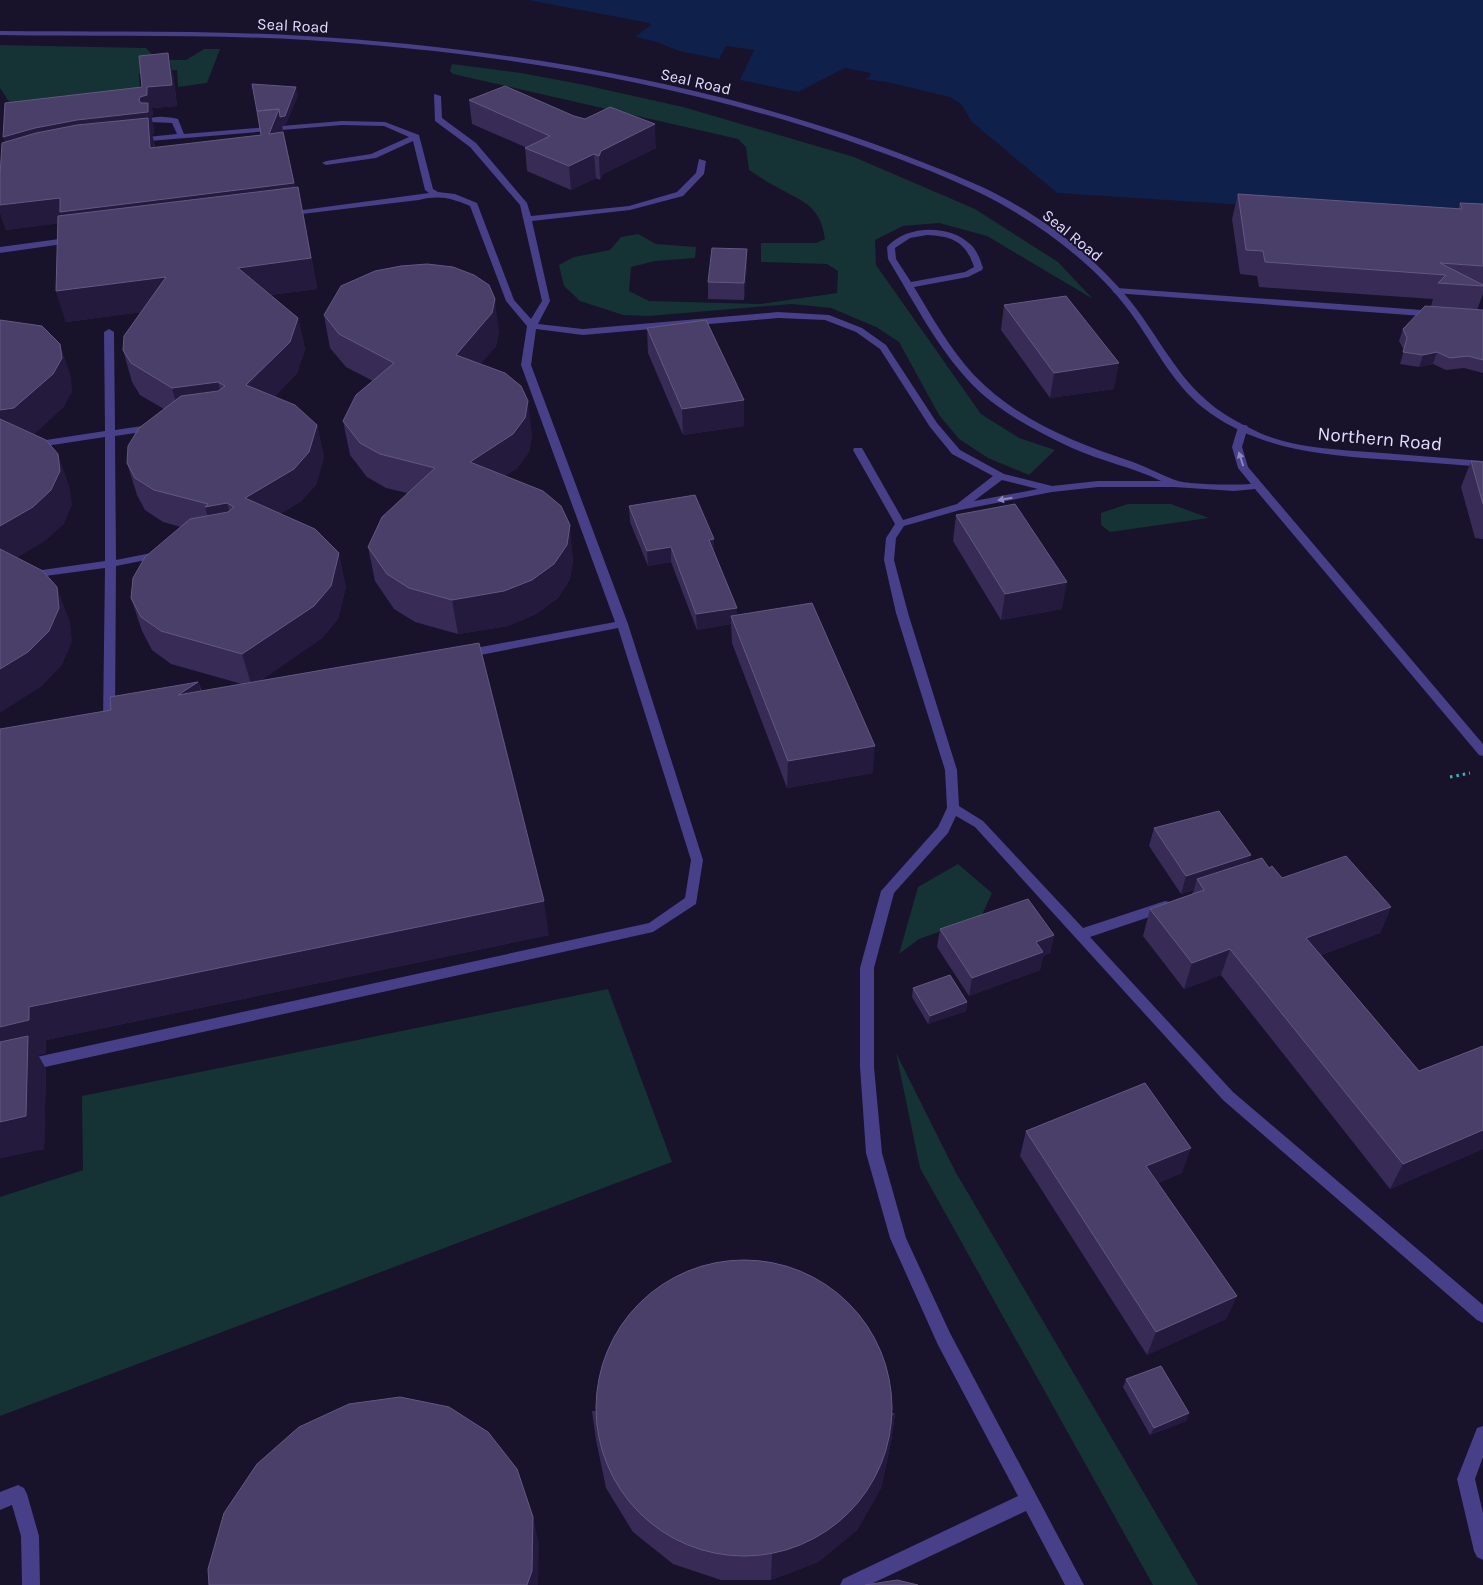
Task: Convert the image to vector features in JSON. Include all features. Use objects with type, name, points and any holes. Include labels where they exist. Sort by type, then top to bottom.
[{"type":"street","name":"Seal Road","points":[[0,33],[307,38],[441,50],[541,64],[625,79],[716,98],[783,116],[864,143],[981,190],[1018,210],[1046,229],[1117,291],[1158,344],[1181,380],[1205,405],[1243,427],[1274,441]]},
{"type":"street","points":[[0,1070],[653,928],[691,900],[698,860],[622,624],[526,365],[532,326],[546,301],[524,205],[488,160],[473,145],[438,119],[437,96]]},
{"type":"street","points":[[150,120],[175,121],[181,135]]},
{"type":"street","points":[[123,141],[342,124],[385,124],[416,137]]},
{"type":"street","points":[[326,163],[373,156],[416,137]]},
{"type":"street","points":[[416,137],[429,190],[436,194]]},
{"type":"street","points":[[527,219],[630,208],[680,194],[700,174],[702,161]]},
{"type":"street","points":[[281,214],[419,198],[436,194],[452,196],[474,205],[510,301],[532,326],[583,332],[778,315],[826,317],[859,330],[883,347],[932,425],[956,452],[1000,476],[1052,489]]},
{"type":"street","points":[[909,285],[968,274],[979,268],[974,254],[966,244],[951,236],[933,233],[898,239],[890,247],[892,259],[959,362],[984,390],[1023,418],[1078,447],[1160,475],[1174,484]]},
{"type":"street","points":[[0,250],[86,239]]},
{"type":"street","points":[[1117,291],[1443,314]]},
{"type":"street","points":[[109,332],[109,720]]},
{"type":"street","points":[[0,450],[168,426]]},
{"type":"street","points":[[1243,427],[1237,447],[1244,468],[1483,752]]},
{"type":"street","name":"Northern Road","points":[[1274,441],[1307,449],[1349,454],[1483,464]]},
{"type":"street","points":[[858,450],[900,524]]},
{"type":"street","points":[[958,507],[1000,476]]},
{"type":"street","points":[[1075,1585],[944,1339],[902,1246],[874,1153],[867,1067],[867,968],[888,891],[943,830],[953,808],[951,770],[902,613],[889,560],[891,538],[900,524],[958,507],[1052,489],[1098,484],[1174,484],[1234,488],[1258,486]]},
{"type":"street","points":[[0,579],[110,564],[168,553]]},
{"type":"street","points":[[458,656],[622,624]]},
{"type":"street","points":[[953,808],[979,824],[1228,1096],[1483,1315]]},
{"type":"street","points":[[1079,934],[1181,901]]},
{"type":"street","points":[[1483,1434],[1466,1479],[1483,1551]]},
{"type":"street","points":[[0,1501],[18,1494],[30,1536],[32,1585]]},
{"type":"street","points":[[849,1585],[1030,1500]]},
{"type":"path","points":[[1450,777],[1475,772]]},
{"type":"green space","points":[[0,45],[146,48],[157,60],[186,60],[204,49],[220,49],[207,83],[178,87],[177,70],[139,74],[141,106],[20,119],[0,88]]},
{"type":"green space","points":[[452,64],[521,73],[683,107],[854,157],[975,209],[1058,262],[1093,299],[987,236],[939,223],[903,226],[875,240],[876,265],[981,414],[1019,438],[1055,450],[1029,475],[988,458],[959,439],[939,415],[899,342],[876,327],[831,308],[792,304],[649,316],[623,315],[580,301],[564,286],[559,265],[574,257],[610,250],[621,237],[638,234],[656,244],[696,247],[695,258],[655,261],[631,267],[629,291],[649,301],[760,304],[837,293],[838,271],[827,264],[761,262],[761,243],[816,243],[825,239],[819,218],[813,210],[800,200],[749,170],[746,147],[738,139],[453,74],[450,71]]},
{"type":"green space","points":[[1128,504],[1171,504],[1209,518],[1110,532],[1101,525],[1101,513]]},
{"type":"green space","points":[[958,864],[992,893],[981,917],[919,939],[899,954],[918,887]]},
{"type":"green space","points":[[608,989],[672,1162],[0,1416],[0,1197],[83,1170],[82,1096]]},
{"type":"green space","points":[[896,1053],[955,1171],[1198,1585],[1153,1585],[920,1168]]},
{"type":"water","points":[[528,0],[1483,0],[1483,220],[1057,193],[972,122],[961,104],[950,97],[887,82],[864,79],[869,77],[871,73],[845,68],[798,92],[740,80],[754,50],[726,46],[719,59],[679,51],[657,42],[635,37],[651,25],[649,23]]},
{"type":"building","points":[[168,53],[172,85],[147,87],[147,95],[140,97],[139,100],[141,103],[148,103],[148,112],[77,120],[35,128],[3,137],[5,103],[142,87],[139,56]]},
{"type":"building","points":[[252,84],[296,87],[285,116],[280,117],[279,109],[257,111]]},
{"type":"building","points":[[505,86],[585,119],[610,107],[655,124],[601,151],[599,156],[594,154],[569,166],[525,148],[550,136],[469,100]]},
{"type":"building","points":[[279,109],[269,134],[283,132],[294,183],[60,212],[60,198],[0,205],[2,143],[36,133],[77,125],[148,118],[150,148],[261,135],[257,111]]},
{"type":"building","points":[[298,187],[311,258],[238,268],[298,318],[290,342],[246,385],[295,405],[317,425],[309,452],[294,469],[245,498],[315,529],[339,553],[331,586],[314,606],[242,654],[161,631],[141,617],[131,598],[133,578],[145,557],[190,519],[228,512],[234,507],[227,503],[205,507],[208,504],[154,490],[135,478],[127,463],[128,446],[139,428],[181,396],[218,391],[225,386],[218,382],[172,388],[131,363],[123,350],[124,336],[166,277],[56,291],[58,216]]},
{"type":"building","points":[[1238,194],[1462,209],[1460,203],[1483,204],[1483,266],[1440,263],[1483,286],[1438,283],[1446,275],[1265,262],[1263,251],[1246,250]]},
{"type":"building","points":[[712,248],[747,249],[744,283],[708,282]]},
{"type":"building","points":[[427,264],[453,267],[474,275],[489,285],[495,299],[492,313],[456,355],[505,373],[521,386],[528,401],[525,418],[513,434],[470,462],[543,491],[561,506],[570,525],[567,545],[554,564],[532,580],[504,591],[452,600],[409,588],[387,574],[368,547],[382,517],[435,468],[380,454],[360,443],[343,421],[356,395],[394,363],[339,334],[324,315],[341,286],[375,271]]},
{"type":"building","points":[[1066,296],[1119,363],[1054,373],[1004,305]]},
{"type":"building","points":[[1425,306],[1483,310],[1483,360],[1468,356],[1450,358],[1437,352],[1423,355],[1403,352],[1407,338],[1403,329]]},
{"type":"building","points":[[0,320],[42,326],[60,344],[62,358],[53,374],[14,408],[0,410]]},
{"type":"building","points":[[706,320],[744,400],[682,409],[647,328]]},
{"type":"building","points":[[0,419],[46,440],[58,454],[60,471],[51,490],[33,507],[0,526]]},
{"type":"building","points":[[1471,461],[1483,462],[1483,504]]},
{"type":"building","points":[[695,495],[714,539],[709,540],[737,608],[696,614],[671,547],[647,551],[629,506]]},
{"type":"building","points":[[1015,504],[1067,582],[1005,594],[956,515]]},
{"type":"building","points":[[0,549],[43,571],[57,587],[59,608],[49,631],[28,652],[0,669]]},
{"type":"building","points":[[812,603],[875,746],[788,761],[731,616]]},
{"type":"building","points":[[479,643],[544,901],[29,1007],[29,1020],[0,1027],[0,729],[111,710],[110,697],[198,682],[178,695]]},
{"type":"building","points":[[1219,811],[1251,855],[1186,876],[1154,828]]},
{"type":"building","points":[[1346,856],[1391,907],[1306,938],[1419,1071],[1483,1046],[1483,1130],[1403,1164],[1230,949],[1192,963],[1150,909],[1204,890],[1197,879],[1262,858],[1269,868],[1272,866],[1282,878]]},
{"type":"building","points":[[1028,899],[1054,935],[1036,942],[1043,952],[972,978],[940,929]]},
{"type":"building","points":[[950,975],[967,1002],[930,1016],[913,988]]},
{"type":"building","points":[[28,1036],[26,1116],[0,1122],[0,1042]]},
{"type":"building","points":[[1145,1083],[1191,1148],[1146,1166],[1237,1296],[1156,1332],[1026,1131]]},
{"type":"building","points":[[729,1260],[759,1260],[787,1266],[814,1277],[838,1293],[859,1314],[875,1338],[886,1365],[892,1393],[890,1437],[875,1478],[859,1502],[838,1523],[814,1539],[787,1550],[759,1556],[729,1556],[701,1550],[674,1539],[650,1523],[629,1502],[613,1478],[602,1451],[596,1423],[596,1393],[602,1365],[613,1338],[629,1314],[650,1293],[674,1277],[701,1266]]},
{"type":"building","points":[[1161,1366],[1189,1413],[1154,1428],[1126,1379]]},
{"type":"building","points":[[400,1397],[449,1407],[488,1432],[517,1469],[533,1517],[532,1571],[527,1585],[209,1585],[208,1569],[224,1513],[257,1464],[299,1427],[349,1404]]},
{"type":"building","points":[[897,1580],[918,1585],[865,1585]]}]
